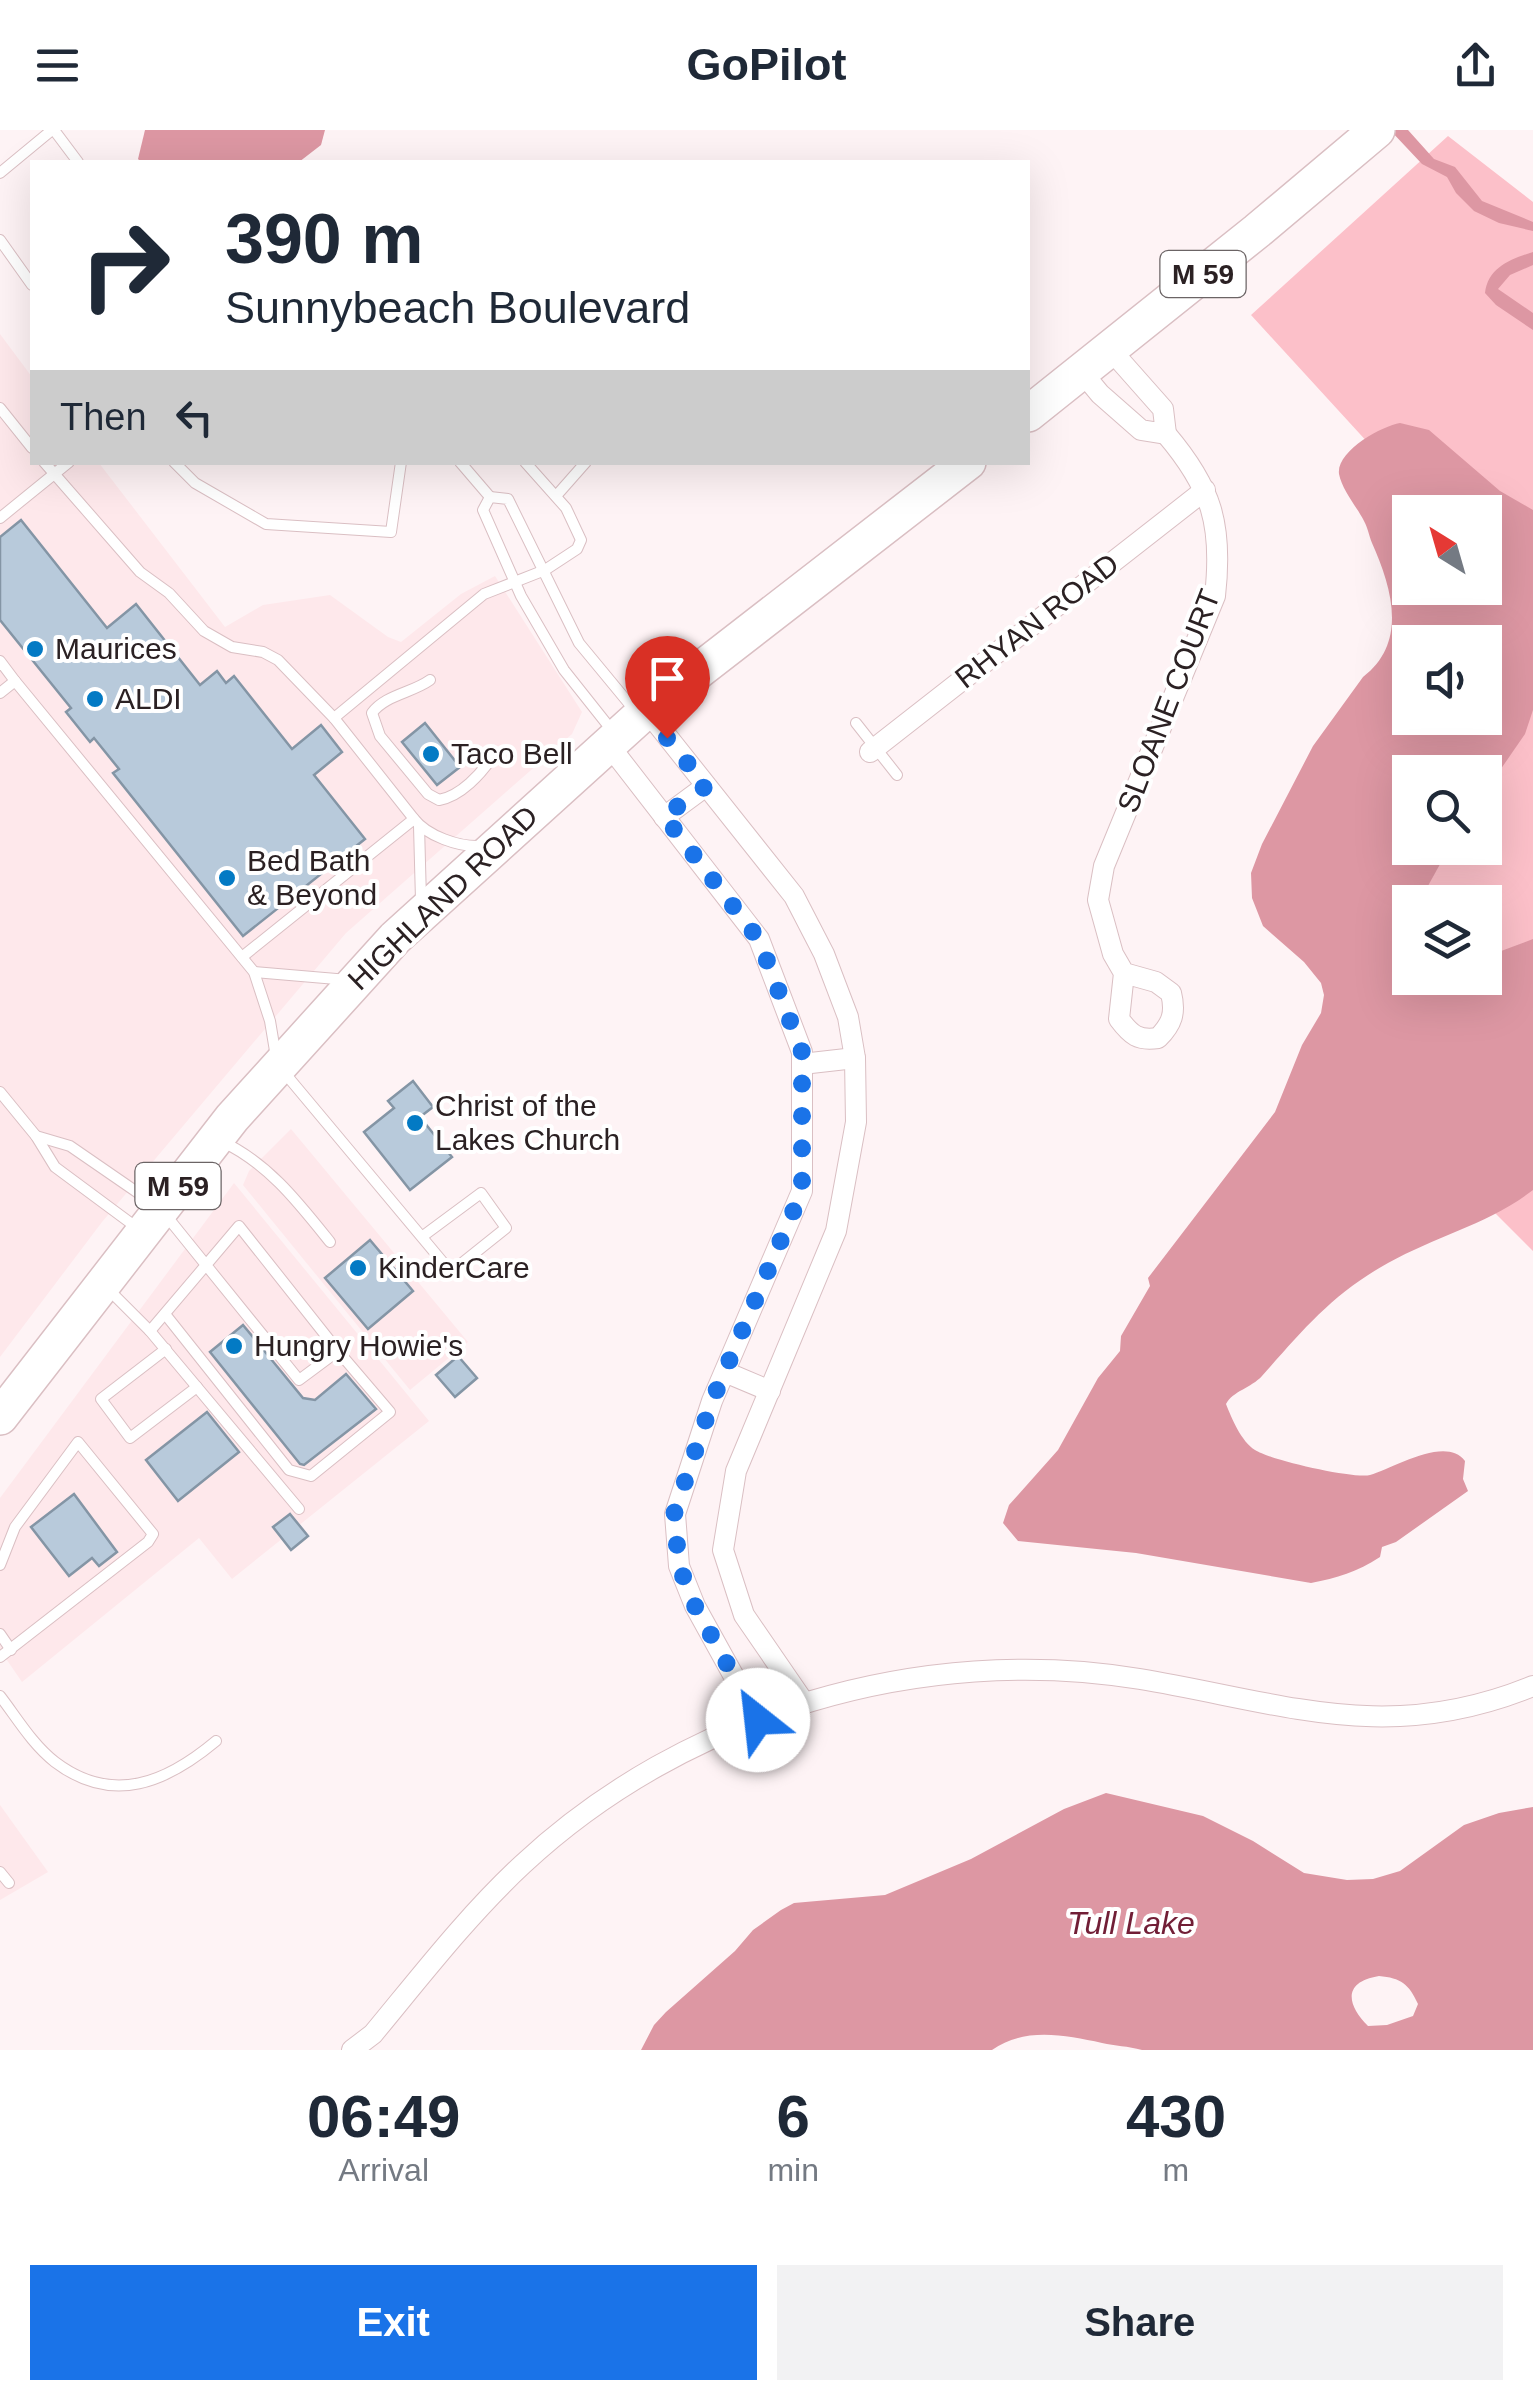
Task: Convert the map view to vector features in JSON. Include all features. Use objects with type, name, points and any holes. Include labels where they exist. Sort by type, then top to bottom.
[{"type":"highway","name":"M 59","points":[[1030,412],[1376,130]]},
{"type":"highway","name":"HIGHLAND ROAD","points":[[0,1417],[216,1138],[354,981],[420,915],[628,727],[964,465]]},
{"type":"street","name":"SLOANE COURT","points":[[1109,348],[1163,409],[1166,434],[1189,460],[1204,490],[1220,552],[1215,596],[1104,866],[1098,900],[1113,954],[1124,974]]},
{"type":"street","name":"SLOANE COURT","points":[[1081,371],[1100,394],[1141,430],[1166,434]]},
{"type":"street","name":"RHYAN ROAD","points":[[873,749],[1204,490]]},
{"type":"street","points":[[628,727],[706,786],[794,896],[824,954],[848,1016],[855,1058],[856,1122],[836,1230],[736,1471],[723,1550],[744,1616],[804,1702]]},
{"type":"street","points":[[628,727],[664,816],[759,940],[802,1052],[802,1191],[725,1372],[674,1514],[679,1566],[695,1606],[758,1720]]},
{"type":"street","points":[[664,816],[706,786]]},
{"type":"street","points":[[802,1064],[855,1058]]},
{"type":"street","points":[[725,1372],[770,1391]]},
{"type":"street","points":[[352,2050],[373,2034],[492,1895],[564,1830],[670,1761],[804,1702],[932,1675],[1004,1670],[1134,1678],[1325,1715],[1377,1719],[1452,1710],[1533,1686]]},
{"type":"lane","points":[[0,174],[53,130],[76,160]]},
{"type":"lane","points":[[0,240],[30,281]]},
{"type":"lane","points":[[0,408],[30,446]]},
{"type":"lane","points":[[46,465],[140,572],[170,593],[204,631],[232,647],[263,652],[278,660],[334,718],[417,822],[470,846],[496,844]]},
{"type":"lane","points":[[0,518],[65,465]]},
{"type":"lane","points":[[177,465],[195,483],[266,524],[392,532],[400,465]]},
{"type":"lane","points":[[463,465],[490,497],[508,498],[579,643],[628,727]]},
{"type":"lane","points":[[334,718],[484,594],[545,570],[577,549],[581,540],[574,521],[532,465]]},
{"type":"lane","points":[[556,496],[583,465]]},
{"type":"lane","points":[[490,497],[483,510],[516,583],[564,670],[628,727]]},
{"type":"lane","points":[[0,661],[254,972],[270,1021],[278,1066],[451,1272],[506,1228],[481,1193],[422,1236]]},
{"type":"lane","points":[[430,680],[416,690],[379,704],[372,713],[380,736],[428,794],[439,800],[458,792],[484,770],[493,756]]},
{"type":"lane","points":[[0,693],[15,681]]},
{"type":"lane","points":[[856,722],[873,749],[898,775]]},
{"type":"lane","points":[[242,956],[417,822]]},
{"type":"lane","points":[[417,822],[422,867],[420,915]]},
{"type":"lane","points":[[254,972],[354,981]]},
{"type":"lane","points":[[0,1092],[36,1136],[55,1168],[151,1220]]},
{"type":"lane","points":[[36,1136],[70,1146],[206,1264],[299,1380],[338,1351]]},
{"type":"lane","points":[[216,1138],[248,1154],[290,1192],[330,1242]]},
{"type":"lane","points":[[150,1331],[239,1226],[390,1412],[312,1476],[289,1470],[165,1314]]},
{"type":"lane","points":[[102,1283],[166,1349],[300,1509]]},
{"type":"lane","points":[[166,1349],[101,1399],[130,1438],[197,1387]]},
{"type":"lane","points":[[0,1565],[15,1527],[78,1442],[153,1534],[148,1542],[0,1656]]},
{"type":"lane","points":[[0,1634],[11,1650]]},
{"type":"lane","points":[[0,1696],[33,1741],[55,1762],[101,1783],[132,1786],[156,1780],[186,1766],[216,1741]]},
{"type":"lane","points":[[0,1872],[8,1884]]},
{"type":"shaded area","points":[[1448,136],[1533,202],[1533,593],[1502,541],[1502,495],[1453,495],[1381,457],[1251,315]]},
{"type":"shaded area","points":[[0,334],[30,374],[30,465],[101,465],[225,627],[263,605],[330,595],[388,637],[401,642],[461,594],[495,576],[582,712],[572,734],[346,933],[102,1222],[0,1357]]},
{"type":"shaded area","points":[[1533,626],[1533,1251],[1479,1197],[1411,995],[1502,995],[1502,885],[1395,885],[1406,865],[1502,865],[1502,755],[1485,755],[1485,735],[1502,735],[1502,685]]},
{"type":"shaded area","points":[[1392,891],[1392,940],[1382,910]]},
{"type":"shaded area","name":"KinderCare","points":[[291,1129],[468,1342],[410,1390],[243,1185],[249,1171]]},
{"type":"shaded area","points":[[234,1183],[429,1421],[232,1579],[199,1538],[22,1682],[0,1650],[0,1498]]},
{"type":"shaded area","points":[[0,1805],[48,1872],[0,1900]]},
{"type":"water","points":[[145,130],[325,130],[321,145],[302,160],[138,159]]},
{"type":"water","points":[[1390,130],[1408,130],[1434,159],[1455,167],[1482,201],[1533,222],[1533,231],[1499,223],[1474,211],[1447,177],[1422,164]]},
{"type":"water","points":[[1533,252],[1533,265],[1510,275],[1498,289],[1533,313],[1533,330],[1485,293],[1496,270]]},
{"type":"water","points":[[1400,423],[1429,430],[1500,491],[1533,510],[1533,710],[1525,734],[1502,767],[1502,755],[1392,755],[1392,865],[1440,865],[1428,885],[1392,885],[1392,995],[1502,995],[1502,951],[1533,939],[1533,1190],[1499,1212],[1368,1275],[1334,1300],[1262,1376],[1226,1404],[1245,1441],[1277,1459],[1370,1475],[1419,1456],[1446,1451],[1465,1461],[1463,1479],[1468,1491],[1396,1542],[1382,1547],[1380,1557],[1347,1574],[1311,1583],[1136,1553],[1018,1541],[1003,1523],[1009,1505],[1058,1450],[1098,1378],[1120,1351],[1121,1336],[1150,1286],[1148,1278],[1275,1112],[1302,1045],[1321,1013],[1321,983],[1304,962],[1263,926],[1252,898],[1251,873],[1313,746],[1377,663],[1391,631],[1385,577],[1365,524],[1339,474],[1345,457],[1372,434]]},
{"type":"water","name":"Tull Lake","points":[[1106,1793],[1203,1816],[1304,1873],[1347,1880],[1373,1879],[1400,1871],[1464,1825],[1533,1807],[1533,2050],[1142,2050],[1045,2035],[1018,2038],[992,2050],[641,2050],[666,2012],[753,1930],[781,1910],[794,1903],[885,1895],[971,1859],[1064,1809]],"holes":[[[1387,1977],[1403,1983],[1418,2004],[1413,2016],[1387,2025],[1368,2026],[1352,2003],[1354,1989],[1367,1979]]]},
{"type":"building","points":[[21,520],[107,628],[136,604],[200,685],[217,671],[226,683],[234,676],[292,749],[321,725],[342,752],[314,775],[365,839],[243,936],[113,773],[119,769],[66,712],[71,708],[0,620],[0,537]]},
{"type":"building","name":"Taco Bell","points":[[425,723],[460,767],[437,785],[402,742]]},
{"type":"building","points":[[413,1081],[433,1107],[420,1117],[452,1157],[410,1190],[364,1132],[394,1108],[388,1101]]},
{"type":"building","points":[[370,1240],[413,1291],[368,1329],[325,1278]]},
{"type":"building","points":[[243,1325],[303,1398],[315,1400],[346,1374],[376,1409],[304,1465],[300,1464],[210,1352]]},
{"type":"building","points":[[458,1356],[477,1378],[455,1397],[436,1375]]},
{"type":"building","points":[[207,1412],[239,1452],[178,1501],[146,1460]]},
{"type":"building","points":[[74,1494],[117,1552],[99,1566],[92,1558],[69,1576],[31,1527]]},
{"type":"building","points":[[290,1514],[308,1536],[291,1550],[273,1527]]},
{"type":"place","name":"Maurices","points":[[35,649]]},
{"type":"place","name":"ALDI","points":[[95,699]]},
{"type":"place","name":"Taco Bell","points":[[431,754]]},
{"type":"place","name":"Bed Bath & Beyond","points":[[227,878]]},
{"type":"place","name":"Christ of the Lakes Church","points":[[415,1123]]},
{"type":"place","name":"KinderCare","points":[[358,1268]]},
{"type":"place","name":"Hungry Howie's","points":[[234,1346]]},
{"type":"route","points":[[667,738],[706,786],[664,816],[759,940],[802,1052],[802,1191],[712,1401],[674,1514],[679,1566],[695,1606],[758,1720]]}]
